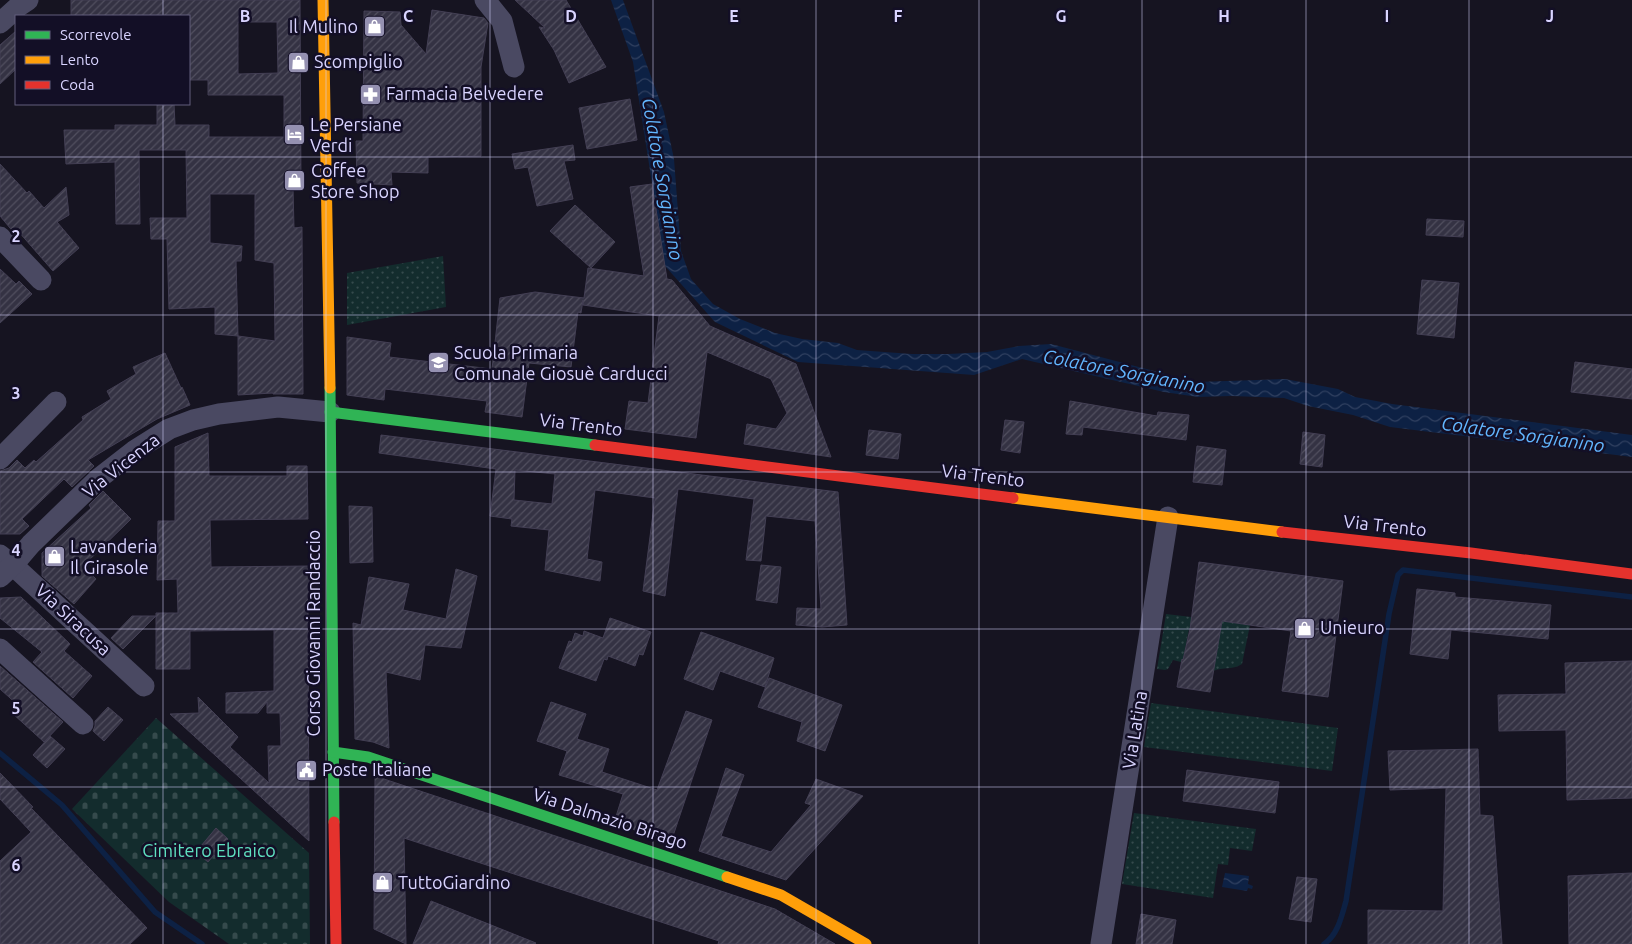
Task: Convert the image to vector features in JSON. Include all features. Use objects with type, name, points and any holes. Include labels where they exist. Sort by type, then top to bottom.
[{"type":"street","points":[[0,23],[28,0]]},
{"type":"street","name":"Corso Giovanni Randaccio","points":[[323,0],[327,162],[336,944]]},
{"type":"street","points":[[485,0],[502,21],[514,67]]},
{"type":"street","points":[[0,237],[41,280]]},
{"type":"street","points":[[0,459],[56,402]]},
{"type":"street","name":"Via Vicenza","points":[[4,566],[31,544],[98,479],[134,451],[169,428],[219,414],[278,407],[330,412]]},
{"type":"street","name":"Via Trento","points":[[330,412],[1632,574]]},
{"type":"street","name":"Via Latina","points":[[1101,944],[1168,517]]},
{"type":"street","name":"Via Siracusa","points":[[4,566],[144,686]]},
{"type":"street","points":[[0,649],[83,724]]},
{"type":"street","name":"Via Dalmazio Birago","points":[[333,752],[368,757],[781,895],[866,944]]},
{"type":"green space","points":[[443,256],[446,307],[347,325],[347,273]]},
{"type":"green space","points":[[1166,614],[1200,618],[1198,630],[1189,629],[1183,660],[1181,662],[1173,660],[1168,669],[1165,670],[1157,669]]},
{"type":"green space","points":[[1222,621],[1250,625],[1242,664],[1236,667],[1213,671]]},
{"type":"green space","points":[[1151,703],[1338,728],[1332,771],[1144,747]]},
{"type":"green space","name":"Cimitero Ebraico","points":[[156,718],[309,853],[310,944],[229,944],[169,902],[72,809]]},
{"type":"green space","points":[[1134,813],[1256,829],[1252,851],[1230,848],[1228,865],[1218,864],[1213,898],[1122,884]]},
{"type":"water","name":"Colatore Sorgianino","points":[[611,0],[623,0],[664,112],[674,159],[681,251],[691,279],[713,304],[740,319],[775,333],[802,339],[838,343],[857,350],[912,354],[948,354],[987,352],[1019,346],[1051,344],[1196,382],[1285,379],[1338,389],[1355,397],[1392,404],[1632,435],[1632,457],[1390,427],[1353,415],[1308,406],[1284,398],[1198,397],[1164,392],[1022,359],[974,375],[798,362],[715,322],[665,266],[633,62]]},
{"type":"water","points":[[1225,873],[1249,876],[1248,884],[1253,886],[1252,889],[1248,888],[1247,891],[1222,887]]},
{"type":"building","points":[[71,0],[300,0],[301,188],[293,188],[294,228],[302,227],[303,394],[238,395],[238,336],[215,334],[215,307],[169,309],[167,239],[151,239],[150,218],[187,218],[186,150],[139,150],[140,224],[116,224],[115,162],[66,164],[64,130],[115,130],[115,125],[157,125],[157,105],[174,105],[175,125],[209,125],[209,137],[284,137],[284,95],[208,95],[208,80],[190,80],[190,15],[71,15]],"holes":[[[238,22],[277,22],[278,73],[238,74]],[[210,194],[255,194],[255,260],[274,263],[275,341],[238,336],[236,261],[241,261],[242,246],[210,243]]]},
{"type":"building","points":[[515,0],[566,0],[606,67],[569,83],[554,50],[539,27],[545,28]]},
{"type":"building","points":[[432,10],[484,18],[488,23],[481,67],[481,156],[428,157],[428,173],[391,172],[392,185],[357,183],[356,141],[363,141],[364,11],[400,12],[401,25],[426,54]]},
{"type":"building","points":[[15,32],[15,70],[0,84],[0,45]]},
{"type":"building","points":[[630,99],[637,140],[587,149],[579,108]]},
{"type":"building","points":[[573,145],[575,160],[564,161],[573,199],[537,206],[528,167],[515,169],[512,154]]},
{"type":"building","points":[[0,164],[44,208],[66,187],[69,215],[57,222],[79,248],[53,271],[18,231],[15,234],[0,216]]},
{"type":"building","points":[[652,184],[667,279],[672,280],[710,326],[796,364],[831,457],[744,444],[747,424],[776,429],[787,413],[771,379],[707,352],[696,438],[625,429],[629,401],[648,403],[659,316],[583,305],[583,300],[581,313],[578,312],[571,367],[529,363],[522,417],[485,412],[487,401],[385,389],[384,400],[347,395],[347,337],[391,343],[389,357],[492,369],[500,298],[535,292],[584,298],[588,268],[644,276],[630,187]]},
{"type":"building","points":[[575,205],[615,242],[591,268],[550,231]]},
{"type":"building","points":[[1427,219],[1464,221],[1463,237],[1426,235]]},
{"type":"building","points":[[0,269],[16,284],[19,281],[32,294],[0,323]]},
{"type":"building","points":[[1422,280],[1459,283],[1454,338],[1417,334]]},
{"type":"building","points":[[165,353],[190,405],[157,419],[88,460],[94,466],[72,487],[64,479],[22,519],[29,526],[20,534],[0,534],[0,471],[9,468],[17,460],[25,468],[34,460],[36,462],[83,420],[82,417],[111,399],[107,391],[136,374],[133,367]]},
{"type":"building","points":[[1575,362],[1632,369],[1632,399],[1571,392]]},
{"type":"building","points":[[1070,401],[1157,416],[1158,412],[1189,415],[1186,440],[1083,427],[1082,435],[1066,434]]},
{"type":"building","points":[[1005,420],[1024,422],[1020,453],[1001,450]]},
{"type":"building","points":[[869,430],[901,434],[898,459],[866,455]]},
{"type":"building","points":[[1303,432],[1325,435],[1322,467],[1300,464]]},
{"type":"building","points":[[208,433],[209,476],[287,476],[287,466],[307,466],[308,519],[210,520],[211,567],[310,566],[308,612],[309,841],[170,714],[199,713],[198,697],[238,737],[230,747],[269,783],[268,746],[281,746],[280,713],[267,713],[267,702],[258,713],[226,713],[226,693],[274,691],[274,630],[190,631],[190,669],[156,669],[156,613],[178,613],[177,579],[157,580],[158,521],[175,521],[175,447]]},
{"type":"building","points":[[381,435],[838,492],[847,625],[822,627],[796,625],[797,608],[821,609],[815,521],[766,516],[761,561],[746,560],[754,499],[678,489],[665,596],[643,591],[655,498],[595,490],[587,559],[602,562],[600,581],[545,570],[549,530],[511,526],[512,519],[490,516],[496,469],[379,453]],"holes":[[[515,470],[555,474],[552,504],[514,500]]]},
{"type":"building","points":[[1197,446],[1226,450],[1222,485],[1193,482]]},
{"type":"building","points":[[103,491],[131,519],[83,566],[96,579],[74,604],[42,576],[42,553],[91,508],[89,505]]},
{"type":"building","points":[[349,506],[372,507],[373,562],[350,563]]},
{"type":"building","name":"Unieuro","points":[[1199,562],[1343,581],[1328,697],[1282,691],[1291,631],[1222,621],[1210,692],[1177,687],[1190,629]]},
{"type":"building","points":[[761,565],[781,567],[777,603],[756,600]]},
{"type":"building","points":[[456,569],[477,576],[461,648],[425,645],[420,680],[386,672],[389,748],[373,742],[355,739],[353,623],[361,625],[369,577],[409,584],[403,610],[446,619]]},
{"type":"building","points":[[1417,589],[1455,593],[1455,597],[1551,605],[1548,639],[1451,630],[1448,659],[1410,654]]},
{"type":"building","points":[[21,597],[70,644],[64,651],[92,676],[73,698],[33,662],[42,652],[0,618],[0,598]]},
{"type":"building","points":[[132,616],[156,616],[123,649],[111,638]]},
{"type":"building","points":[[610,618],[651,632],[643,655],[639,654],[635,666],[608,656],[607,660],[604,659],[596,681],[559,668],[569,641],[572,642],[575,633],[583,636],[584,631],[603,638]]},
{"type":"building","points":[[701,632],[774,658],[765,687],[720,671],[713,690],[684,679]]},
{"type":"building","points":[[1632,661],[1632,798],[1567,800],[1566,730],[1499,731],[1498,695],[1566,694],[1565,663]]},
{"type":"building","points":[[0,666],[63,722],[44,742],[12,713],[19,706],[0,689]]},
{"type":"building","points":[[769,678],[842,705],[825,751],[797,741],[802,722],[758,707]]},
{"type":"building","points":[[551,702],[586,714],[577,739],[609,749],[602,772],[657,790],[686,711],[712,720],[671,842],[614,823],[623,794],[559,775],[567,751],[537,741]]},
{"type":"building","points":[[108,707],[123,720],[104,741],[93,731],[95,721]]},
{"type":"building","points":[[50,736],[65,749],[47,768],[33,755]]},
{"type":"building","points":[[1478,749],[1480,815],[1493,816],[1502,944],[1368,944],[1368,910],[1443,911],[1446,788],[1390,790],[1388,751]]},
{"type":"building","points":[[726,768],[744,775],[721,836],[771,852],[811,805],[805,803],[816,779],[863,796],[786,880],[699,851]]},
{"type":"building","points":[[1187,770],[1279,782],[1275,813],[1183,801]]},
{"type":"building","points":[[0,773],[33,807],[31,808],[147,928],[130,944],[0,944],[0,861],[31,832],[0,799]]},
{"type":"building","points":[[375,776],[775,909],[835,944],[718,944],[719,941],[404,838],[406,944],[374,929]]},
{"type":"building","points":[[216,828],[228,839],[223,844],[226,847],[217,858],[214,855],[208,862],[196,852]]},
{"type":"building","points":[[1632,873],[1632,944],[1569,944],[1568,876]]},
{"type":"building","points":[[1297,877],[1317,879],[1311,922],[1289,919]]},
{"type":"building","points":[[431,901],[536,943],[413,944]]},
{"type":"building","points":[[1141,914],[1176,920],[1172,944],[1136,944]]},
{"type":"waterway","points":[[1324,944],[1336,930],[1346,901],[1389,614],[1398,575],[1403,570],[1632,597]]},
{"type":"waterway","points":[[0,753],[62,805],[155,912],[202,944]]},
{"type":"traffic: fast","points":[[330,388],[334,822]]},
{"type":"traffic: fast","points":[[330,412],[595,445]]},
{"type":"traffic: fast","points":[[333,752],[368,757],[727,877]]},
{"type":"traffic: slow","points":[[323,0],[330,388]]},
{"type":"traffic: slow","points":[[1013,498],[1282,532]]},
{"type":"traffic: slow","points":[[727,877],[781,895],[866,944]]},
{"type":"traffic: jam","points":[[595,445],[1013,498]]},
{"type":"traffic: jam","points":[[1282,532],[1471,553],[1632,574]]},
{"type":"traffic: jam","points":[[334,822],[336,944]]},
{"type":"place","name":"Il Mulino","points":[[374,27]]},
{"type":"place","name":"Scompiglio","points":[[298,62]]},
{"type":"place","name":"Farmacia Belvedere","points":[[370,94]]},
{"type":"place","name":"Le Persiane Verdi","points":[[294,135]]},
{"type":"place","name":"Coffee Store Shop","points":[[295,181]]},
{"type":"place","name":"Scuola Primaria Comunale Giosuè Carducci","points":[[438,363]]},
{"type":"place","name":"Lavanderia Il Girasole","points":[[54,557]]},
{"type":"place","name":"Unieuro","points":[[1304,628]]},
{"type":"place","name":"Poste Italiane","points":[[306,770]]},
{"type":"place","name":"TuttoGiardino","points":[[382,883]]}]
